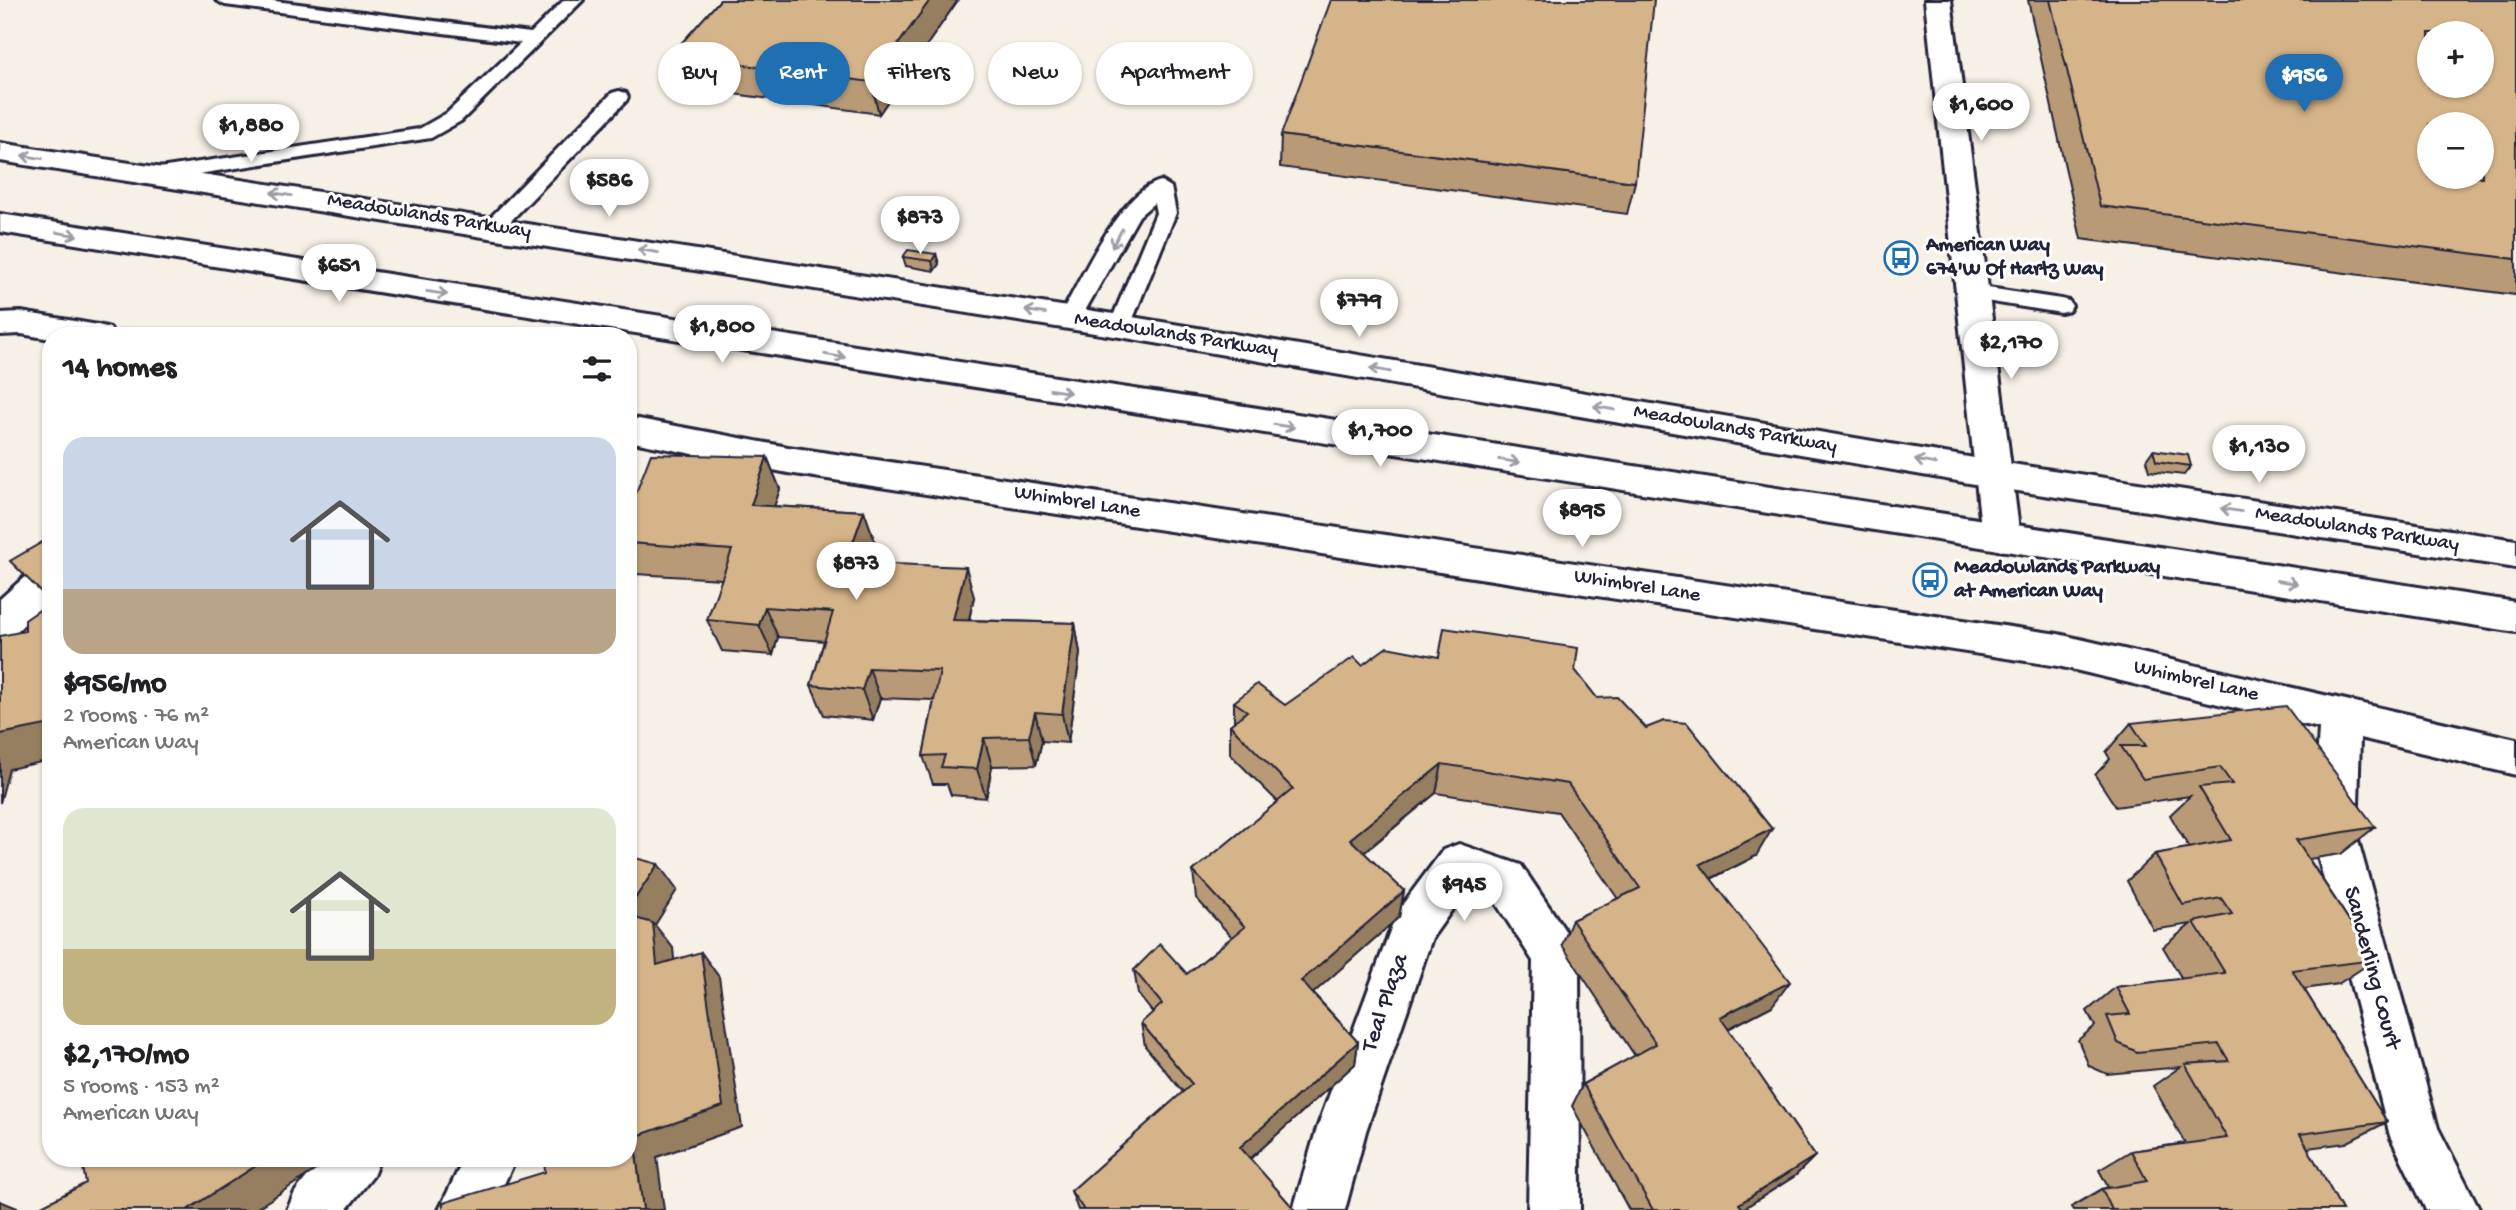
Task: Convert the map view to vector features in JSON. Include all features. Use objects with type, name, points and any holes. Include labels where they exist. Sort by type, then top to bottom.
[{"type":"main road","points":[[1938,0],[1975,293],[1992,474],[2001,537]]},
{"type":"main road","name":"Meadowlands Parkway","points":[[0,152],[494,226],[1070,318],[1992,474],[2516,554]]},
{"type":"main road","points":[[0,223],[2516,617]]},
{"type":"main road","points":[[0,324],[21,323],[45,327]]},
{"type":"main road","name":"Whimbrel Lane","points":[[637,431],[788,460],[2058,650],[2340,715],[2515,760]]},
{"type":"main road","points":[[0,623],[42,583]]},
{"type":"main road","name":"Sanderling Court","points":[[2340,715],[2335,837],[2415,1136],[2454,1210]]},
{"type":"main road","name":"Teal Plaza","points":[[1319,1210],[1341,1131],[1413,927],[1459,864],[1505,879],[1556,956],[1554,1210]]},
{"type":"main road","points":[[313,1210],[348,1167]]},
{"type":"main road","points":[[465,1210],[486,1167]]},
{"type":"lane","points":[[225,0],[535,39]]},
{"type":"lane","points":[[153,175],[424,134],[454,117],[574,0]]},
{"type":"lane","points":[[494,226],[618,97]]},
{"type":"lane","points":[[1070,318],[1131,212],[1161,187],[1166,213],[1120,326]]},
{"type":"lane","points":[[1975,293],[2061,306]]},
{"type":"building","points":[[720,0],[930,0],[900,42],[864,42],[864,81],[850,79],[850,42],[755,42],[755,66],[741,64],[741,42],[683,42]]},
{"type":"building","points":[[1331,0],[1654,0],[1635,182],[1281,135]]},
{"type":"building","points":[[2050,0],[2516,0],[2516,259],[2100,206]]},
{"type":"building","points":[[908,250],[936,254],[932,261],[903,257]]},
{"type":"building","points":[[2153,450],[2188,455],[2191,466],[2156,461]]},
{"type":"building","points":[[651,454],[767,457],[751,505],[864,511],[846,562],[966,567],[953,620],[1075,623],[1062,714],[1035,712],[1029,737],[984,738],[977,769],[941,767],[945,755],[923,756],[940,671],[869,668],[862,690],[811,685],[833,612],[765,607],[759,625],[707,620],[732,550],[637,544],[637,490]]},
{"type":"building","points":[[42,542],[42,593],[10,561]]},
{"type":"building","points":[[42,608],[42,726],[0,734],[0,636],[25,631],[25,620]]},
{"type":"building","points":[[1444,628],[1578,648],[1575,670],[1597,698],[1617,697],[1646,728],[1664,721],[1687,723],[1772,829],[1700,864],[1790,982],[1720,1017],[1815,1156],[1739,1204],[1744,1210],[1653,1210],[1583,1084],[1656,1044],[1572,920],[1640,888],[1568,784],[1442,764],[1350,839],[1404,891],[1301,981],[1358,1042],[1240,1147],[1295,1210],[1084,1210],[1071,1191],[1192,1084],[1141,1023],[1162,1004],[1134,970],[1160,944],[1187,974],[1245,927],[1193,871],[1293,789],[1230,725],[1247,711],[1234,702],[1257,684],[1285,705],[1354,657],[1362,665],[1387,647],[1439,657]]},
{"type":"building","points":[[2286,706],[2375,827],[2296,840],[2375,960],[2292,970],[2387,1122],[2300,1134],[2342,1210],[2112,1210],[2102,1189],[2147,1181],[2131,1151],[2227,1138],[2185,1064],[2229,1061],[2219,1044],[2137,1052],[2118,1043],[2107,1016],[2130,1014],[2116,987],[2225,973],[2194,922],[2232,914],[2221,898],[2183,905],[2155,854],[2231,840],[2199,787],[2232,784],[2220,767],[2143,779],[2121,746],[2146,746],[2131,723]]},
{"type":"building","points":[[637,858],[658,864],[637,896]]},
{"type":"building","points":[[637,919],[653,923],[657,965],[701,952],[723,1106],[637,1136]]},
{"type":"building","points":[[637,1161],[643,1210],[443,1210],[443,1203],[545,1172],[545,1167],[637,1167]]},
{"type":"building","points":[[83,1167],[254,1167],[187,1210],[34,1210],[86,1183]]},
{"type":"place","name":"American Way 674'W Of Hartz Way","points":[[1901,258]]},
{"type":"place","name":"Meadowlands Parkway at American Way","points":[[1930,580]]}]
